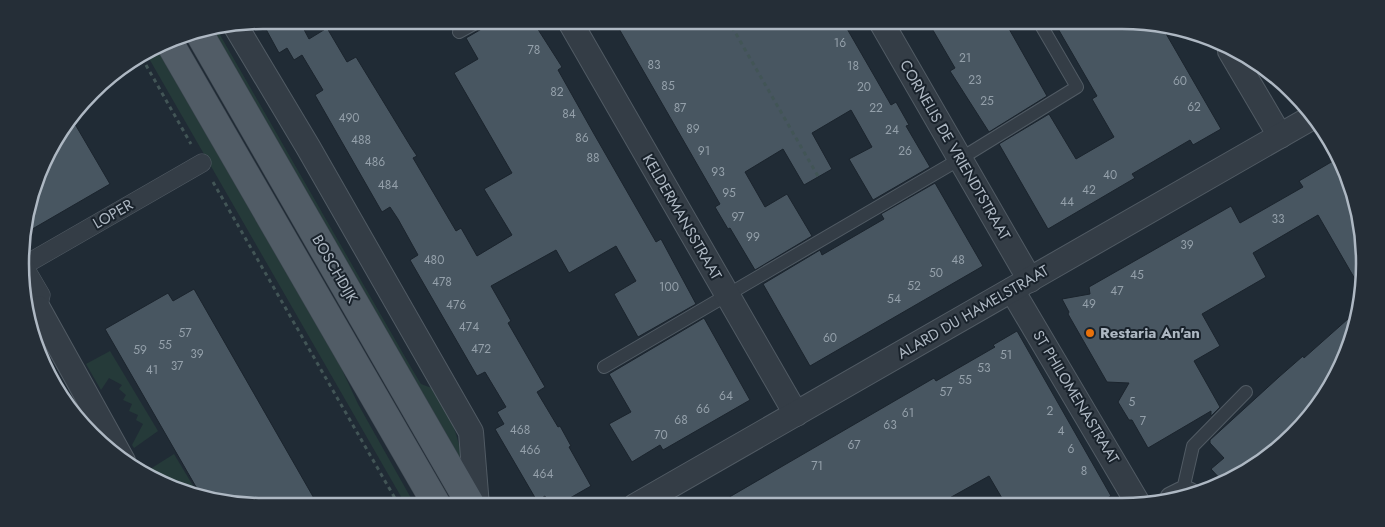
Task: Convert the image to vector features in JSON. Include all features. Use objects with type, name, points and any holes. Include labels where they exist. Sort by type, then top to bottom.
[{"type":"main road","name":"BOSCHDIJK","points":[[202,37],[467,498]]},
{"type":"main road","points":[[172,48],[433,498]]},
{"type":"street","name":"KELDERMANSSTRAAT","points":[[574,29],[796,414]]},
{"type":"street","name":"CORNELIS DE VRIENDTSTRAAT","points":[[885,29],[960,159],[1021,285]]},
{"type":"street","points":[[238,30],[308,147],[471,432],[476,498]]},
{"type":"street","points":[[1235,58],[1280,136]]},
{"type":"street","name":"ALARD DU HAMELSTRAAT","points":[[649,498],[1307,120]]},
{"type":"street","name":"LOPER","points":[[29,263],[202,162]]},
{"type":"street","points":[[29,275],[40,295],[33,309]]},
{"type":"street","name":"ST PHILOMENASTRAAT","points":[[1021,285],[1135,498]]},
{"type":"street","points":[[35,316],[112,442]]},
{"type":"lane","points":[[459,32],[464,29]]},
{"type":"lane","points":[[604,367],[960,159],[1077,87],[1043,29]]},
{"type":"lane","points":[[1182,490],[1193,446],[1246,392]]},
{"type":"path","points":[[733,29],[819,178]]},
{"type":"path","points":[[144,61],[395,498]]},
{"type":"green space","points":[[219,33],[421,384],[437,390],[456,433],[466,479],[208,36]]},
{"type":"green space","points":[[167,50],[337,359],[358,404],[411,498],[402,498],[149,58]]},
{"type":"green space","points":[[110,351],[158,431],[134,448],[132,445],[143,424],[136,420],[138,415],[129,411],[132,404],[123,400],[126,395],[119,389],[122,385],[109,378],[101,390],[86,364]]},
{"type":"green space","points":[[174,454],[194,488],[188,486],[150,469]]},
{"type":"building","points":[[266,29],[304,29],[309,39],[328,29],[347,62],[356,57],[417,156],[413,158],[456,231],[461,228],[477,256],[512,235],[484,189],[512,173],[454,73],[478,59],[466,38],[482,29],[538,29],[562,67],[558,70],[656,242],[661,239],[696,304],[638,337],[614,294],[636,281],[616,246],[569,273],[556,250],[491,286],[511,321],[508,323],[545,387],[537,392],[558,427],[560,426],[571,446],[569,447],[591,486],[570,498],[546,498],[545,496],[535,498],[495,429],[504,424],[497,412],[506,407],[485,372],[477,376],[410,260],[418,255],[398,219],[390,207],[382,212],[315,95],[323,90],[302,55],[294,60],[287,48],[279,53]]},
{"type":"building","points":[[619,29],[847,29],[891,105],[896,102],[909,125],[906,126],[930,167],[873,200],[849,159],[872,147],[851,110],[812,133],[832,169],[804,185],[783,149],[745,172],[765,207],[787,194],[812,236],[755,270],[715,207],[720,204]]},
{"type":"building","points":[[932,29],[1009,29],[1047,96],[989,132],[950,71],[955,68]]},
{"type":"building","points":[[1058,29],[1137,29],[1166,33],[1221,129],[1193,145],[1190,140],[1132,174],[1135,178],[1048,229],[999,144],[1049,114],[1076,159],[1114,137],[1092,99],[1097,96]]},
{"type":"building","points":[[75,124],[110,184],[31,230],[41,188],[60,146]]},
{"type":"building","points":[[1333,161],[1344,188],[1352,218],[1356,248],[1356,280],[1318,215],[1253,253],[1266,277],[1202,314],[1220,346],[1194,361],[1220,407],[1211,416],[1211,411],[1148,448],[1132,420],[1129,420],[1118,402],[1129,383],[1107,382],[1068,314],[1069,312],[1062,299],[1090,294],[1089,287],[1231,206],[1240,223],[1303,187],[1299,181]]},
{"type":"building","points":[[935,183],[983,266],[810,366],[763,284],[820,250],[822,255],[884,219],[881,214]]},
{"type":"building","points":[[194,289],[314,498],[248,498],[218,494],[197,488],[105,329],[168,293],[173,301]]},
{"type":"building","points":[[1350,317],[1344,339],[1332,367],[1308,406],[1264,450],[1239,467],[1218,477],[1211,469],[1224,458],[1210,443],[1210,440],[1303,356],[1304,358]]},
{"type":"building","points":[[704,318],[750,400],[663,450],[660,445],[632,462],[609,424],[631,412],[609,374]]},
{"type":"building","points":[[1017,331],[1111,496],[1107,498],[1002,498],[989,476],[950,498],[728,498],[934,378],[936,381],[995,347],[993,345]]},
{"type":"place","name":"Restaria An'an","points":[[1090,333]]}]
